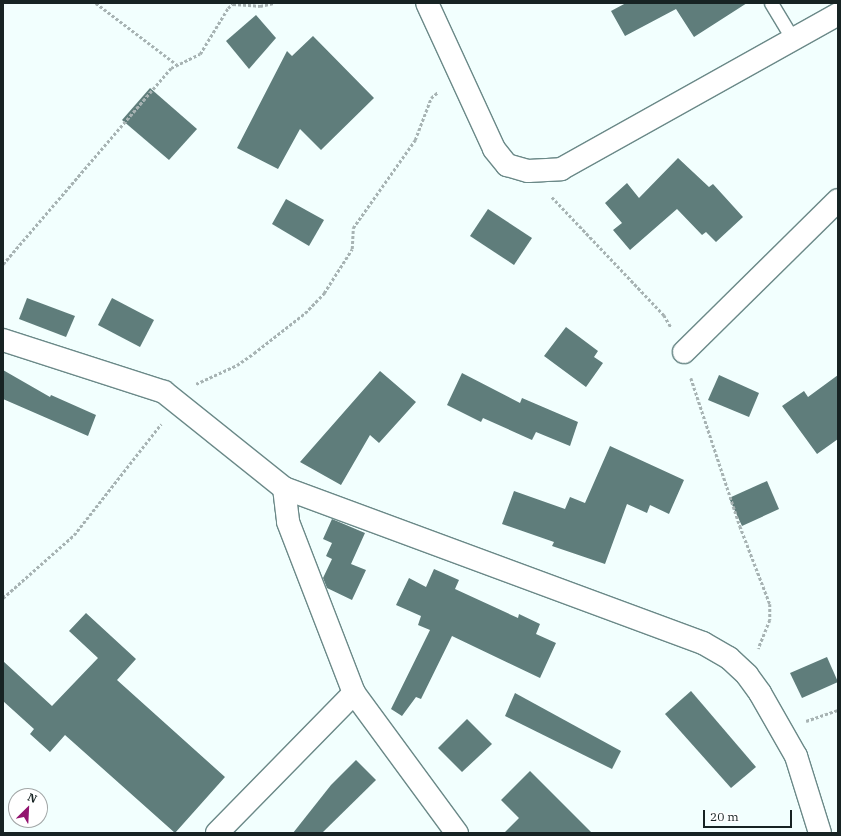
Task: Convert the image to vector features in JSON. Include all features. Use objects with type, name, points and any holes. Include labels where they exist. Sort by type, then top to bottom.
[{"type":"street","points":[[426,3],[494,149],[507,165],[528,171],[560,169],[792,38],[836,20]]},
{"type":"street","points":[[684,352],[838,200]]},
{"type":"street","points":[[3,340],[174,399],[284,488],[703,643],[729,658],[747,675],[796,756],[820,833]]},
{"type":"street","points":[[284,488],[288,522],[354,693],[457,833]]},
{"type":"street","points":[[217,833],[354,693]]},
{"type":"lane","points":[[771,3],[792,38]]},
{"type":"path","points":[[96,3],[176,64]]},
{"type":"path","points":[[3,264],[176,64],[200,54],[222,16],[232,4],[260,6],[274,3]]},
{"type":"path","points":[[3,598],[74,535],[174,399],[237,365],[305,313],[324,293],[352,249],[354,228],[395,173],[419,134],[431,98],[459,73]]},
{"type":"path","points":[[528,171],[664,315],[684,352],[740,526],[770,604],[770,620],[747,675]]},
{"type":"path","points":[[781,730],[838,710]]},
{"type":"building","points":[[626,3],[747,3],[694,37],[676,9],[625,36],[611,11]]},
{"type":"building","points":[[256,15],[276,38],[249,69],[226,41]]},
{"type":"building","points":[[313,36],[374,98],[321,150],[300,129],[278,169],[237,148],[287,51],[292,56]]},
{"type":"building","points":[[150,88],[197,129],[169,160],[122,120]]},
{"type":"building","points":[[678,158],[709,187],[713,184],[743,217],[716,242],[706,232],[702,235],[677,209],[630,250],[613,230],[622,223],[605,203],[627,183],[639,198]]},
{"type":"building","points":[[286,199],[324,220],[309,246],[272,224]]},
{"type":"building","points":[[488,209],[532,238],[514,265],[470,236]]},
{"type":"building","points":[[27,298],[75,316],[66,337],[19,319]]},
{"type":"building","points":[[112,298],[154,320],[140,347],[98,325]]},
{"type":"building","points":[[566,327],[598,351],[594,357],[603,363],[586,387],[544,356]]},
{"type":"building","points":[[3,370],[50,397],[51,395],[96,415],[88,436],[3,399]]},
{"type":"building","points":[[380,371],[416,402],[379,443],[370,435],[341,485],[300,462]]},
{"type":"building","points":[[462,373],[520,403],[522,398],[578,422],[570,446],[536,432],[532,440],[483,418],[481,422],[447,405]]},
{"type":"building","points":[[719,375],[759,393],[749,417],[708,400]]},
{"type":"building","points":[[838,375],[838,439],[817,454],[782,406],[804,391],[808,397]]},
{"type":"building","points":[[610,446],[684,480],[669,514],[650,505],[647,513],[627,504],[605,564],[552,546],[554,542],[502,524],[514,491],[565,509],[570,497],[585,503]]},
{"type":"building","points":[[767,481],[779,509],[742,526],[729,498]]},
{"type":"building","points":[[332,519],[365,533],[351,564],[366,570],[352,600],[327,588],[323,578],[332,559],[326,556],[332,543],[323,539]]},
{"type":"building","points":[[434,569],[459,580],[455,589],[518,618],[519,614],[540,624],[536,634],[556,643],[540,678],[452,636],[421,699],[416,697],[402,716],[391,709],[430,630],[418,625],[421,616],[396,605],[409,578],[426,587]]},
{"type":"building","points":[[86,613],[136,659],[117,680],[225,777],[175,833],[65,735],[50,752],[30,734],[34,729],[3,701],[3,661],[52,706],[98,658],[69,631]]},
{"type":"building","points":[[827,657],[838,682],[802,698],[790,673]]},
{"type":"building","points":[[691,691],[756,767],[731,788],[665,714]]},
{"type":"building","points":[[515,693],[621,751],[612,769],[505,716]]},
{"type":"building","points":[[467,719],[492,744],[462,772],[438,748]]},
{"type":"building","points":[[356,760],[376,780],[322,833],[293,833],[331,785]]},
{"type":"building","points":[[530,771],[592,833],[504,833],[519,818],[501,800]]}]
